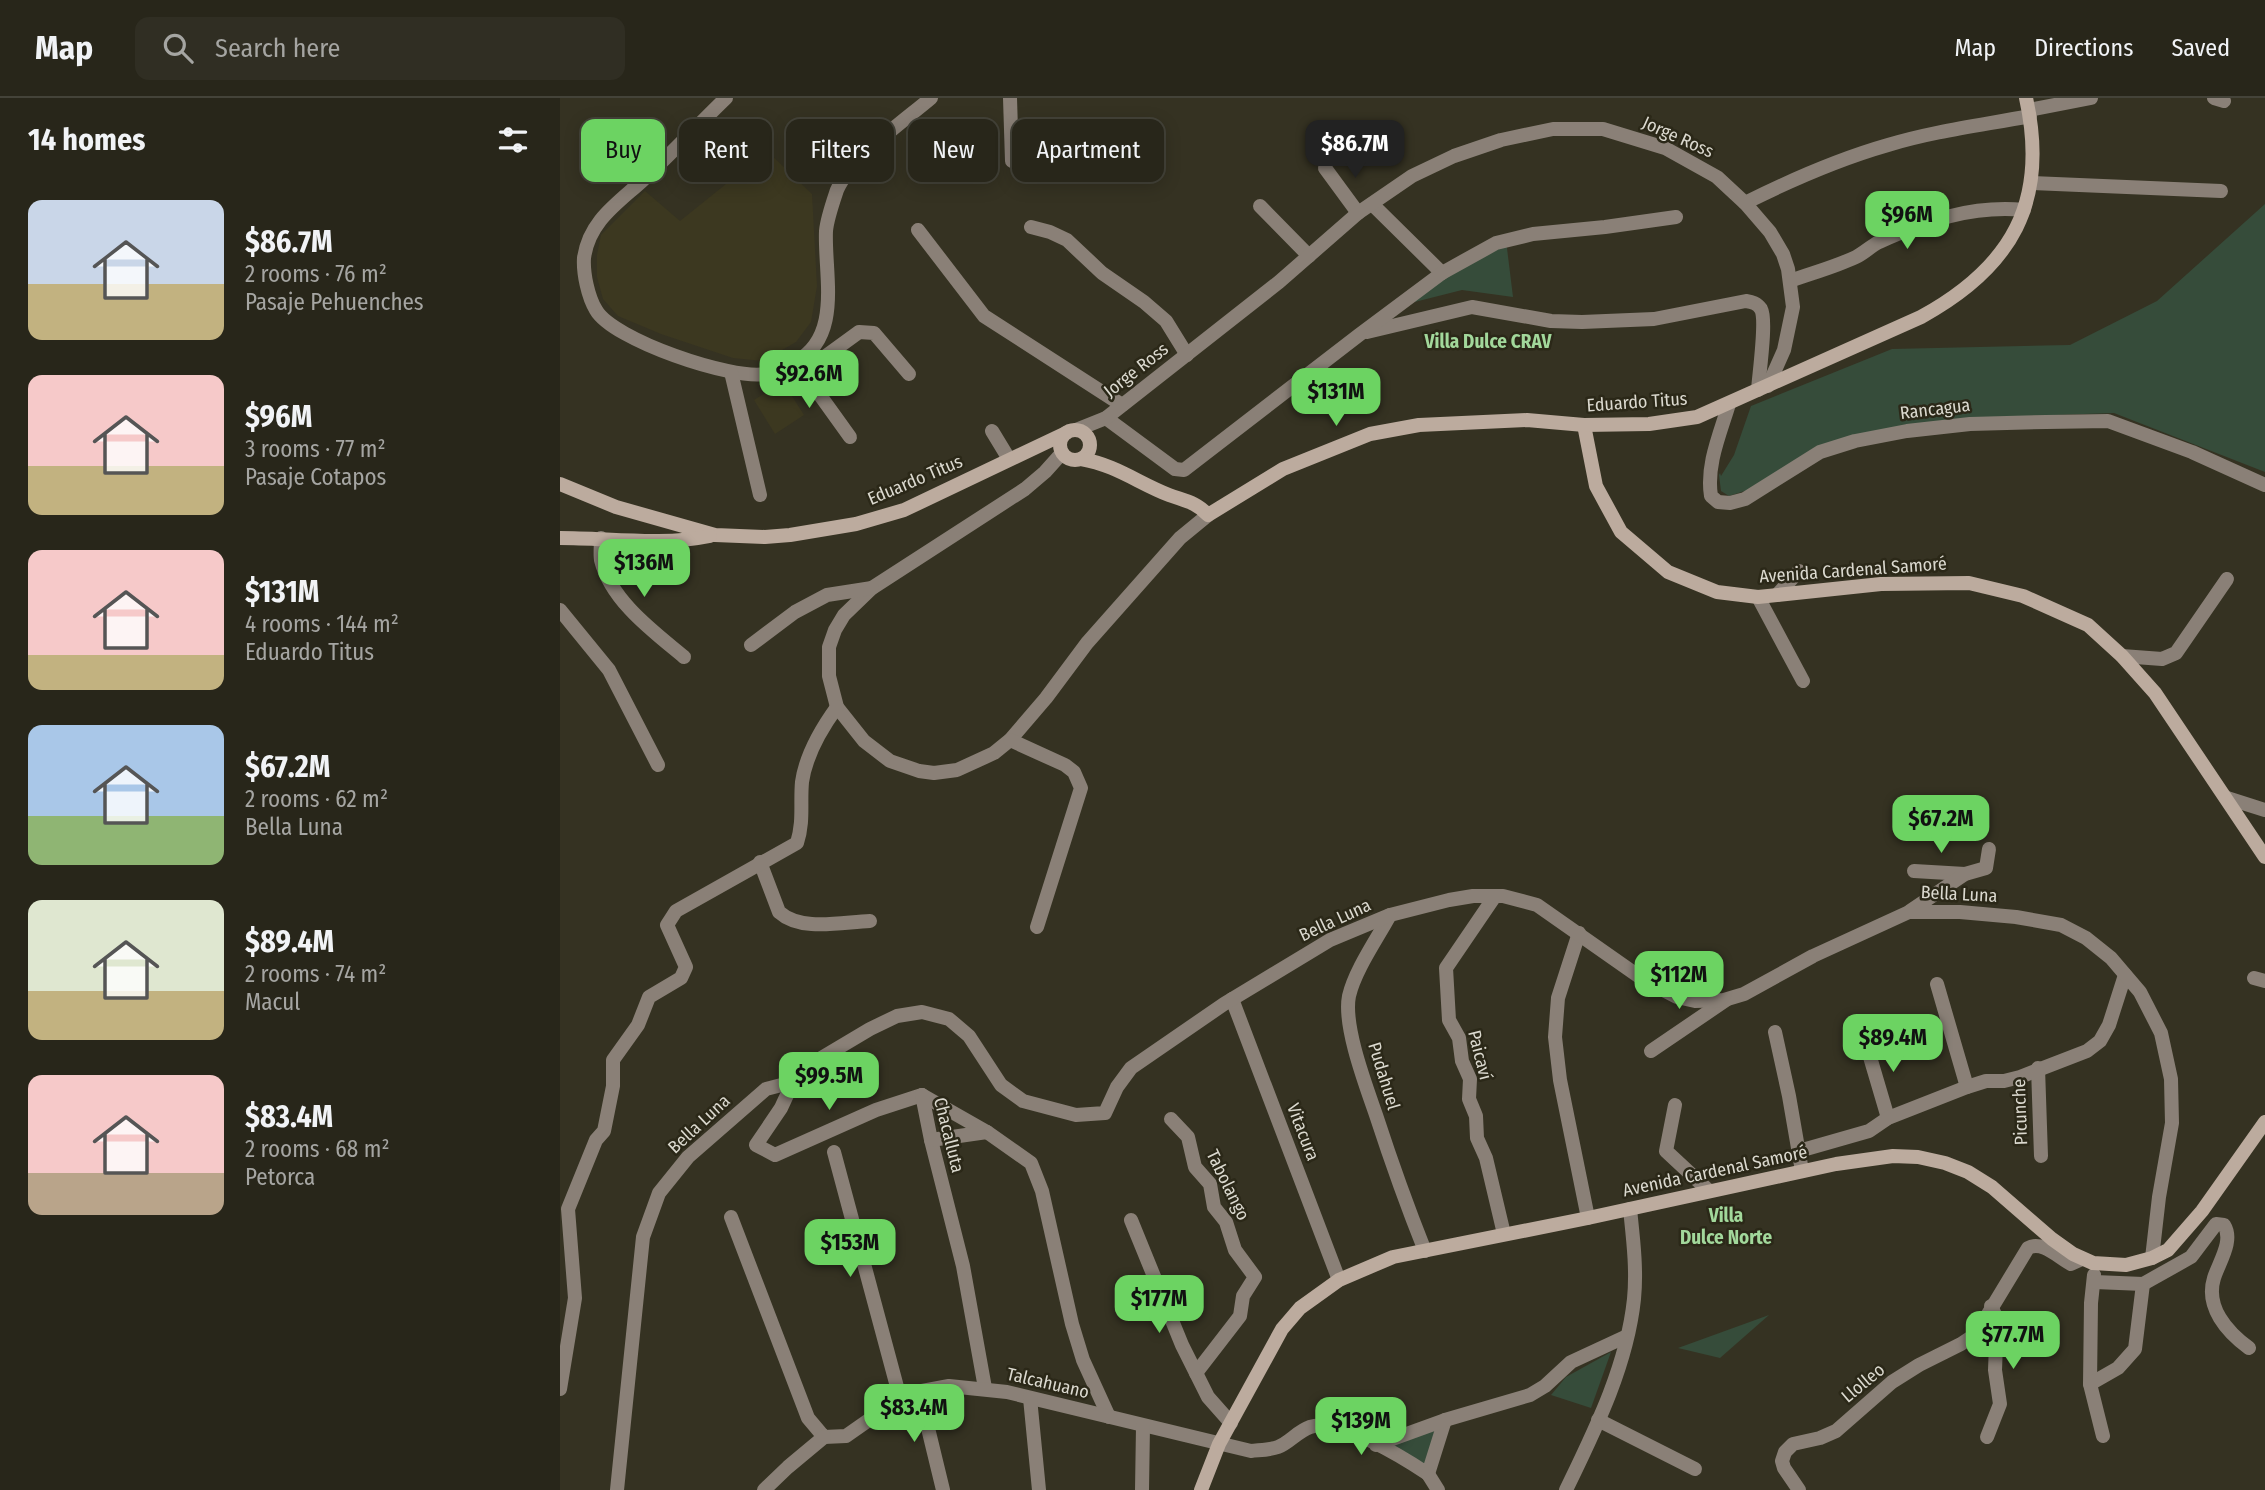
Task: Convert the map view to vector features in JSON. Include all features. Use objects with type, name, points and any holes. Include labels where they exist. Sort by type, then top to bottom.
[{"type":"street","points":[[726,98],[643,180],[611,206],[593,231],[584,260],[596,311],[613,327],[649,347],[731,372],[764,374],[800,367],[859,332],[868,331],[874,333],[909,374]]},
{"type":"street","points":[[800,367],[821,335],[828,313],[826,229],[838,188],[859,159],[931,98]]},
{"type":"street","points":[[1010,98],[1012,161]]},
{"type":"street","points":[[1745,203],[1831,164],[1891,144],[2028,108],[2091,98]]},
{"type":"street","name":"Eduardo Titus","points":[[1208,515],[1283,469],[1370,434],[1419,425],[1527,420],[1584,425],[1661,422],[1697,417],[1839,355],[1950,301],[1986,271],[2009,242],[2024,210],[2032,183],[2034,161],[2028,108]]},
{"type":"street","name":"Jorge Ross","points":[[1071,432],[1103,420],[1309,256],[1358,213],[1412,176],[1454,156],[1529,133],[1553,129],[1603,129],[1665,148],[1717,177],[1745,203],[1770,232],[1783,254],[1793,307],[1784,350],[1763,388]]},
{"type":"street","points":[[1325,167],[1358,213]]},
{"type":"street","points":[[2032,183],[2221,191]]},
{"type":"street","points":[[1372,204],[1443,273]]},
{"type":"street","points":[[1260,206],[1309,256]]},
{"type":"street","points":[[1790,281],[1858,256],[1877,243],[1931,220],[1970,211],[2001,208],[2024,210]]},
{"type":"street","points":[[1103,420],[1175,469],[1184,470],[1359,334],[1443,273],[1496,243],[1533,234],[1676,217]]},
{"type":"street","points":[[1031,227],[1067,240],[1102,273],[1144,302],[1166,321],[1187,355]]},
{"type":"street","points":[[918,230],[984,316],[1122,405]]},
{"type":"street","points":[[1359,334],[1472,307],[1550,321],[1582,322],[1654,319],[1746,301],[1753,302],[1762,310],[1763,388]]},
{"type":"street","points":[[800,367],[850,437]]},
{"type":"street","points":[[731,372],[760,495]]},
{"type":"street","name":"Rancagua","points":[[1729,404],[1713,456],[1709,482],[1711,496],[1718,502],[1730,503],[1745,499],[1819,452],[1834,446],[1907,431],[1970,424],[2108,421],[2192,452],[2265,485]]},
{"type":"street","name":"Jorge Ross","points":[[1089,442],[1103,420]]},
{"type":"street","name":"Avenida Cardenal Samoré","points":[[1584,425],[1596,486],[1621,532],[1668,572],[1717,592],[1758,597],[1881,584],[1969,583],[2023,596],[2088,625],[2122,656],[2155,693],[2265,856]]},
{"type":"street","points":[[992,431],[1009,459]]},
{"type":"street","points":[[1061,451],[1070,460],[1082,458],[1103,463],[1169,495],[1195,503],[1208,515],[1180,538],[1010,740],[994,753],[957,770],[933,773],[919,771],[880,755],[864,741],[837,707],[829,676],[829,647],[844,615],[872,588],[1025,489],[1045,472],[1061,451],[1062,437],[1071,432],[1086,435],[1103,463]]},
{"type":"street","name":"Eduardo Titus","points":[[560,484],[616,507],[715,535],[790,535],[818,532],[884,517],[1071,432]]},
{"type":"street","points":[[1082,458],[1086,455],[1089,442]]},
{"type":"street","name":"Eduardo Titus","points":[[1040,446],[1061,451]]},
{"type":"street","points":[[644,541],[650,516]]},
{"type":"street","name":"Eduardo Titus","points":[[560,538],[644,541],[691,540],[715,535]]},
{"type":"street","points":[[601,538],[601,559],[610,581],[638,619],[684,657]]},
{"type":"street","points":[[1777,595],[1800,571]]},
{"type":"street","points":[[2122,656],[2162,659],[2176,653],[2227,579]]},
{"type":"street","points":[[751,645],[795,612],[827,595],[872,588]]},
{"type":"street","points":[[1758,597],[1803,681]]},
{"type":"street","points":[[560,610],[609,670],[658,765]]},
{"type":"street","points":[[560,1389],[575,1298],[568,1209],[596,1140],[604,1131],[613,1086],[613,1060],[638,1025],[649,997],[681,978],[684,972],[685,967],[667,925],[676,911],[797,843],[802,827],[802,783],[810,751],[837,707]]},
{"type":"street","points":[[1010,740],[1065,765],[1074,772],[1082,788],[1037,926]]},
{"type":"street","points":[[2227,798],[2265,810]]},
{"type":"street","points":[[1909,912],[1965,874],[1986,868],[1989,849]]},
{"type":"street","points":[[760,862],[779,912],[783,915],[800,924],[870,921]]},
{"type":"street","points":[[1914,871],[1965,874]]},
{"type":"street","name":"Bella Luna","points":[[617,1490],[643,1237],[659,1193],[688,1157],[766,1089],[793,1083],[823,1057],[870,1029],[897,1016],[922,1012],[949,1020],[969,1036],[1001,1086],[1023,1101],[1076,1115],[1105,1113],[1131,1069],[1232,999],[1330,940],[1390,915],[1473,896],[1503,896],[1537,905],[1644,981],[1676,997],[1695,1001],[1727,999],[1744,994],[1812,956],[1909,912],[2005,916],[2061,925],[2086,938],[2110,958],[2140,992],[2161,1034],[2171,1079],[2172,1123],[2152,1258]]},
{"type":"street","name":"Paicaví","points":[[1495,896],[1446,968],[1449,1020],[1458,1038],[1462,1061],[1470,1079],[1469,1099],[1476,1116],[1477,1139],[1486,1158],[1504,1234]]},
{"type":"street","name":"Pudahuel","points":[[1390,915],[1353,985],[1348,1004],[1354,1044],[1363,1077],[1424,1251]]},
{"type":"street","points":[[1579,933],[1558,998],[1555,1037],[1560,1080],[1588,1218]]},
{"type":"street","points":[[2038,1068],[2070,1059],[2100,1041],[2109,1025],[2125,975]]},
{"type":"street","points":[[1937,985],[1967,1087]]},
{"type":"street","name":"Vitacura","points":[[1232,999],[1339,1280]]},
{"type":"street","points":[[1651,1051],[1727,999]]},
{"type":"street","points":[[1775,1032],[1802,1171]]},
{"type":"street","points":[[1865,1040],[1888,1118]]},
{"type":"street","name":"Picunche","points":[[1799,1151],[1869,1130],[1888,1118],[1967,1087],[1986,1081],[2004,1081],[2020,1077],[2038,1068],[2041,1156]]},
{"type":"street","name":"Chacalluta","points":[[793,1083],[781,1108],[756,1145],[775,1156],[876,1110],[922,1095],[963,1266],[985,1388]]},
{"type":"street","points":[[922,1095],[987,1132],[1031,1163],[1042,1191],[1072,1324],[1083,1360],[1109,1417]]},
{"type":"street","points":[[1675,1105],[1667,1151],[1709,1191]]},
{"type":"street","name":"Tabolango","points":[[1171,1119],[1188,1137],[1195,1167],[1210,1184],[1214,1207],[1226,1222],[1235,1250],[1255,1276],[1243,1296],[1240,1317],[1196,1373]]},
{"type":"street","name":"Avenida Cardenal Samoré","points":[[1201,1490],[1219,1444],[1282,1329],[1300,1308],[1339,1280],[1393,1257],[1802,1171],[1893,1156],[1918,1157],[1968,1172],[1993,1187],[2052,1239],[2087,1261],[2126,1265],[2152,1258],[2168,1250],[2202,1211],[2265,1122]]},
{"type":"street","points":[[931,1140],[987,1132]]},
{"type":"street","points":[[834,1152],[900,1398]]},
{"type":"street","points":[[1566,1490],[1612,1387],[1628,1336],[1634,1298],[1630,1209]]},
{"type":"street","points":[[732,1217],[808,1418],[830,1437]]},
{"type":"street","points":[[1131,1220],[1182,1345],[1208,1397],[1231,1423]]},
{"type":"street","points":[[2095,1282],[2143,1284],[2191,1257],[2216,1224],[2224,1225],[2228,1234],[2225,1250],[2213,1279],[2214,1303],[2224,1325],[2249,1348]]},
{"type":"street","name":"Llolleo","points":[[1799,1490],[1784,1468],[1782,1461],[1785,1452],[1793,1444],[1821,1438],[1836,1431],[1892,1382],[1976,1334],[1991,1306],[2031,1246],[2041,1246],[2071,1265],[2087,1261]]},
{"type":"street","points":[[2087,1261],[2095,1282],[2091,1303],[2090,1384],[2104,1436]]},
{"type":"street","points":[[2090,1384],[2118,1368],[2135,1349],[2143,1284]]},
{"type":"street","points":[[1987,1437],[2000,1404],[1995,1370],[1997,1319],[1991,1306]]},
{"type":"street","points":[[1376,1445],[1445,1420],[1530,1395],[1545,1386],[1571,1362],[1628,1336]]},
{"type":"street","name":"Talcahuano","points":[[764,1490],[830,1437],[846,1436],[900,1398],[919,1391],[949,1386],[985,1388],[1251,1451],[1279,1447],[1310,1427],[1327,1424],[1344,1428],[1428,1474]]},
{"type":"street","points":[[919,1391],[943,1490]]},
{"type":"street","points":[[1030,1398],[1040,1490]]},
{"type":"street","points":[[1438,1490],[1428,1474],[1445,1420]]},
{"type":"street","points":[[1598,1420],[1695,1469]]},
{"type":"street","points":[[1142,1490],[1143,1426]]},
{"type":"shaded area","points":[[772,156],[786,169],[786,182],[799,182],[812,194],[817,286],[811,322],[796,342],[763,361],[733,358],[661,334],[618,316],[603,299],[597,277],[601,235],[645,191],[680,221],[728,182],[772,182]]},
{"type":"shaded area","points":[[783,382],[804,415],[775,434],[754,400]]},
{"type":"green space","points":[[2265,204],[2265,472],[2114,413],[1967,418],[1825,447],[1760,486],[1729,496],[1721,491],[1719,475],[1720,473],[1721,476],[1734,455],[1751,406],[1892,349],[2070,345],[2157,301]]},
{"type":"green space","points":[[1506,240],[1513,297],[1462,290],[1391,308]]},
{"type":"green space","points":[[1769,1315],[1720,1358],[1678,1348]]},
{"type":"green space","points":[[1611,1352],[1591,1408],[1551,1395],[1566,1377]]},
{"type":"green space","points":[[1436,1429],[1426,1467],[1389,1445]]},
{"type":"district","name":"Villa Dulce CRAV","points":[[1488,341]]},
{"type":"district","name":"Villa Dulce Norte","points":[[1726,1226]]}]
